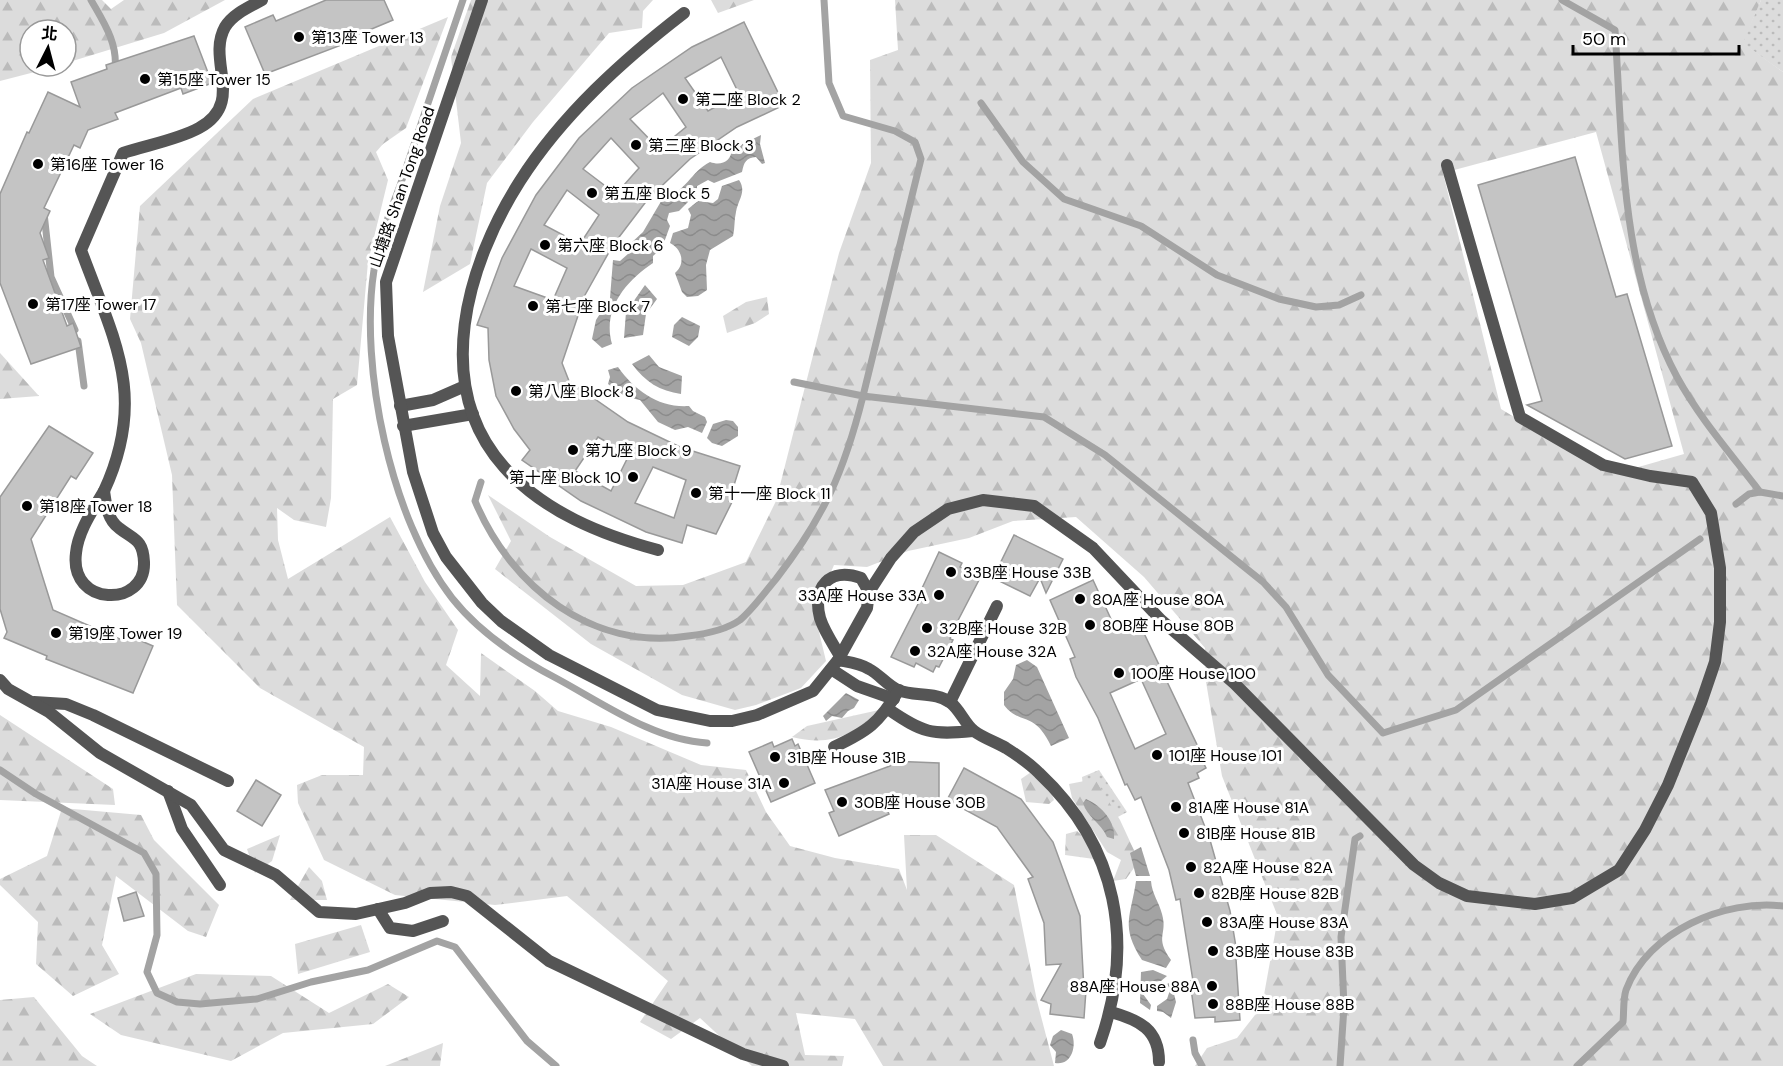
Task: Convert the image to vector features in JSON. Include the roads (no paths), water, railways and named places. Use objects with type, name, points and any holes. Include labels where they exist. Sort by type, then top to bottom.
[{"type":"street","points":[[104,490],[106,510],[117,527],[135,537],[143,551],[144,567],[139,581],[127,592],[112,596],[96,593],[83,584],[76,570],[75,554],[80,536],[104,490],[123,442],[126,390],[123,364],[81,250],[123,153],[198,129],[212,118],[221,103],[225,87],[219,55],[220,40],[226,27],[236,15],[262,0]]},
{"type":"street","name":"山塘路 Shan Tong Road","points":[[482,0],[386,282],[388,336],[403,426],[422,503],[446,557],[462,581],[501,621],[549,655],[657,710],[710,721],[732,721],[757,715],[813,691],[836,662],[867,608],[869,592],[891,558],[914,532],[948,509],[983,500],[1034,506],[1093,548],[1161,620],[1235,684],[1359,812],[1414,865],[1439,883],[1467,896],[1535,904],[1572,898],[1618,870],[1645,830],[1668,785],[1715,662],[1720,622],[1720,568],[1711,513],[1692,482],[1650,477],[1603,465],[1520,417],[1447,165]]},
{"type":"street","points":[[658,550],[615,538],[575,520],[538,497],[505,468],[486,442],[473,414],[465,386],[462,347],[467,309],[479,264],[497,221],[520,180],[595,90],[684,13]]},
{"type":"street","points":[[400,406],[433,400],[465,386]]},
{"type":"street","points":[[403,426],[473,414]]},
{"type":"street","points":[[869,592],[861,578],[848,573],[834,575],[822,585],[818,599],[820,618],[836,662],[857,686],[893,699],[924,693],[950,702],[974,731],[1007,748],[1038,771],[1064,798],[1090,838],[1102,863],[1114,899],[1119,937],[1118,975],[1111,1012],[1100,1043]]},
{"type":"street","points":[[950,702],[997,606]]},
{"type":"street","points":[[836,662],[868,668],[916,728],[945,734],[974,731]]},
{"type":"street","points":[[0,680],[8,689],[34,702],[100,753],[191,805],[225,850],[276,875],[319,912],[356,914],[430,893],[450,892],[467,897],[549,960],[743,1054],[783,1066]]},
{"type":"street","points":[[834,747],[858,735],[883,717],[893,699]]},
{"type":"street","points":[[34,702],[66,704],[93,714],[228,781]]},
{"type":"street","points":[[168,791],[182,829],[220,885]]},
{"type":"street","points":[[378,909],[390,928],[413,931],[443,921]]},
{"type":"street","points":[[1111,1012],[1136,1020],[1150,1031],[1156,1040],[1159,1062]]},
{"type":"water","points":[[761,135],[760,144],[765,163],[762,164],[756,157],[750,158],[746,161],[742,172],[714,183],[708,180],[697,186],[697,193],[679,211],[669,213],[667,220],[670,226],[662,248],[653,256],[653,263],[634,278],[619,297],[610,319],[612,344],[602,348],[592,339],[596,320],[610,298],[613,260],[620,261],[629,253],[630,244],[643,232],[663,198],[683,187],[703,166],[710,162],[725,162],[730,157],[732,149]]},
{"type":"water","points":[[739,180],[742,192],[736,212],[733,236],[710,250],[706,265],[707,290],[698,296],[687,297],[682,292],[675,273],[681,265],[681,257],[670,243],[673,233],[688,228],[691,215],[688,209],[698,201],[713,203],[718,199],[722,186]]},
{"type":"water","points":[[645,285],[657,299],[646,314],[643,335],[624,338],[626,312]]},
{"type":"water","points":[[682,317],[700,326],[698,337],[689,346],[672,337],[674,325]]},
{"type":"water","points":[[649,355],[659,367],[682,376],[681,394],[666,391],[654,385],[632,364]]},
{"type":"water","points":[[618,367],[632,384],[649,396],[668,404],[689,406],[693,411],[705,417],[707,422],[702,433],[688,427],[675,430],[658,422],[640,400],[626,397],[608,384],[610,377],[608,370]]},
{"type":"water","points":[[726,420],[733,421],[738,427],[738,436],[722,446],[712,443],[707,438],[713,424]]},
{"type":"water","points":[[1027,660],[1037,667],[1069,738],[1051,746],[1039,727],[1016,715],[1004,705],[1004,692],[1013,679],[1016,665]]},
{"type":"water","points":[[846,693],[859,700],[854,708],[842,718],[832,716],[826,721],[823,716]]},
{"type":"water","points":[[1086,799],[1107,815],[1113,827],[1114,839],[1107,837],[1085,808],[1083,803]]},
{"type":"water","points":[[1141,847],[1150,876],[1136,876],[1130,853]]},
{"type":"water","points":[[1136,881],[1151,881],[1161,910],[1164,927],[1163,946],[1171,960],[1166,968],[1142,960],[1131,938],[1129,921]]},
{"type":"water","points":[[1153,970],[1167,976],[1161,981],[1148,982],[1143,994],[1151,1005],[1150,1010],[1140,1003],[1141,972]]},
{"type":"water","points":[[1171,982],[1176,1002],[1171,1018],[1157,1011],[1157,1006],[1167,999],[1170,990],[1167,984]]},
{"type":"water","points":[[1061,1030],[1072,1034],[1073,1050],[1065,1062],[1055,1063],[1056,1052],[1050,1045],[1053,1036]]},
{"type":"waterway","points":[[91,0],[112,42],[115,70]]},
{"type":"waterway","points":[[463,0],[382,235],[374,270],[371,351],[376,396],[397,486],[412,527],[431,565],[452,598],[486,633],[526,661],[628,718],[667,735],[707,743]]},
{"type":"waterway","points":[[824,0],[829,83],[843,116],[895,131],[915,142],[921,159],[863,396],[1044,417],[1105,455],[1263,582],[1286,607],[1328,675],[1383,733],[1456,710],[1700,539]]},
{"type":"waterway","points":[[1562,0],[1615,30],[1623,163],[1634,251],[1644,295],[1658,336],[1686,392],[1727,450],[1760,492],[1783,496]]},
{"type":"waterway","points":[[981,103],[1023,162],[1064,199],[1141,226],[1217,275],[1279,299],[1316,307],[1339,305],[1361,295]]},
{"type":"waterway","points":[[44,213],[51,277],[75,330]]},
{"type":"waterway","points":[[78,341],[84,386]]},
{"type":"waterway","points":[[481,482],[475,501],[491,532],[510,560],[533,585],[559,606],[588,623],[619,633],[653,638],[695,635],[722,629],[740,620],[750,611],[807,535],[820,514],[840,471],[856,423],[863,396],[794,382]]},
{"type":"waterway","points":[[1736,504],[1749,494],[1760,492]]},
{"type":"waterway","points":[[0,770],[36,794],[144,853],[156,874],[157,935],[147,972],[157,993],[177,1002],[200,1004],[257,999],[311,982],[368,970],[437,941],[455,947],[527,1041],[556,1066]]},
{"type":"waterway","points":[[1340,1066],[1344,1007],[1341,937],[1355,839],[1360,836]]},
{"type":"waterway","points":[[1577,1066],[1623,1022],[1626,990],[1637,969],[1652,951],[1670,936],[1691,923],[1714,914],[1761,905],[1783,906]]},
{"type":"waterway","points":[[1193,1040],[1195,1053],[1202,1066]]},
{"type":"place","name":"第13座 Tower 13","points":[[299,37]]},
{"type":"place","name":"第15座 Tower 15","points":[[145,79]]},
{"type":"place","name":"第二座 Block 2","points":[[683,99]]},
{"type":"place","name":"第三座 Block 3","points":[[636,145]]},
{"type":"place","name":"第16座 Tower 16","points":[[38,164]]},
{"type":"place","name":"第五座 Block 5","points":[[592,193]]},
{"type":"place","name":"第六座 Block 6","points":[[545,245]]},
{"type":"place","name":"第17座 Tower 17","points":[[33,304]]},
{"type":"place","name":"第七座 Block 7","points":[[533,306]]},
{"type":"place","name":"第八座 Block 8","points":[[516,391]]},
{"type":"place","name":"第九座 Block 9","points":[[573,450]]},
{"type":"place","name":"第十座 Block 10","points":[[633,477]]},
{"type":"place","name":"第十一座 Block 11","points":[[696,493]]},
{"type":"place","name":"第18座 Tower 18","points":[[27,506]]},
{"type":"place","name":"33B座 House 33B","points":[[951,572]]},
{"type":"place","name":"33A座 House 33A","points":[[939,595]]},
{"type":"place","name":"80A座 House 80A","points":[[1080,599]]},
{"type":"place","name":"80B座 House 80B","points":[[1090,625]]},
{"type":"place","name":"32B座 House 32B","points":[[927,628]]},
{"type":"place","name":"第19座 Tower 19","points":[[56,633]]},
{"type":"place","name":"32A座 House 32A","points":[[915,651]]},
{"type":"place","name":"100座 House 100","points":[[1119,673]]},
{"type":"place","name":"101座 House 101","points":[[1157,755]]},
{"type":"place","name":"31B座 House 31B","points":[[775,757]]},
{"type":"place","name":"31A座 House 31A","points":[[784,783]]},
{"type":"place","name":"30B座 House 30B","points":[[842,802]]},
{"type":"place","name":"81A座 House 81A","points":[[1176,807]]},
{"type":"place","name":"81B座 House 81B","points":[[1184,833]]},
{"type":"place","name":"82A座 House 82A","points":[[1191,867]]},
{"type":"place","name":"82B座 House 82B","points":[[1199,893]]},
{"type":"place","name":"83A座 House 83A","points":[[1207,922]]},
{"type":"place","name":"83B座 House 83B","points":[[1213,951]]},
{"type":"place","name":"88A座 House 88A","points":[[1212,986]]},
{"type":"place","name":"88B座 House 88B","points":[[1213,1004]]}]
